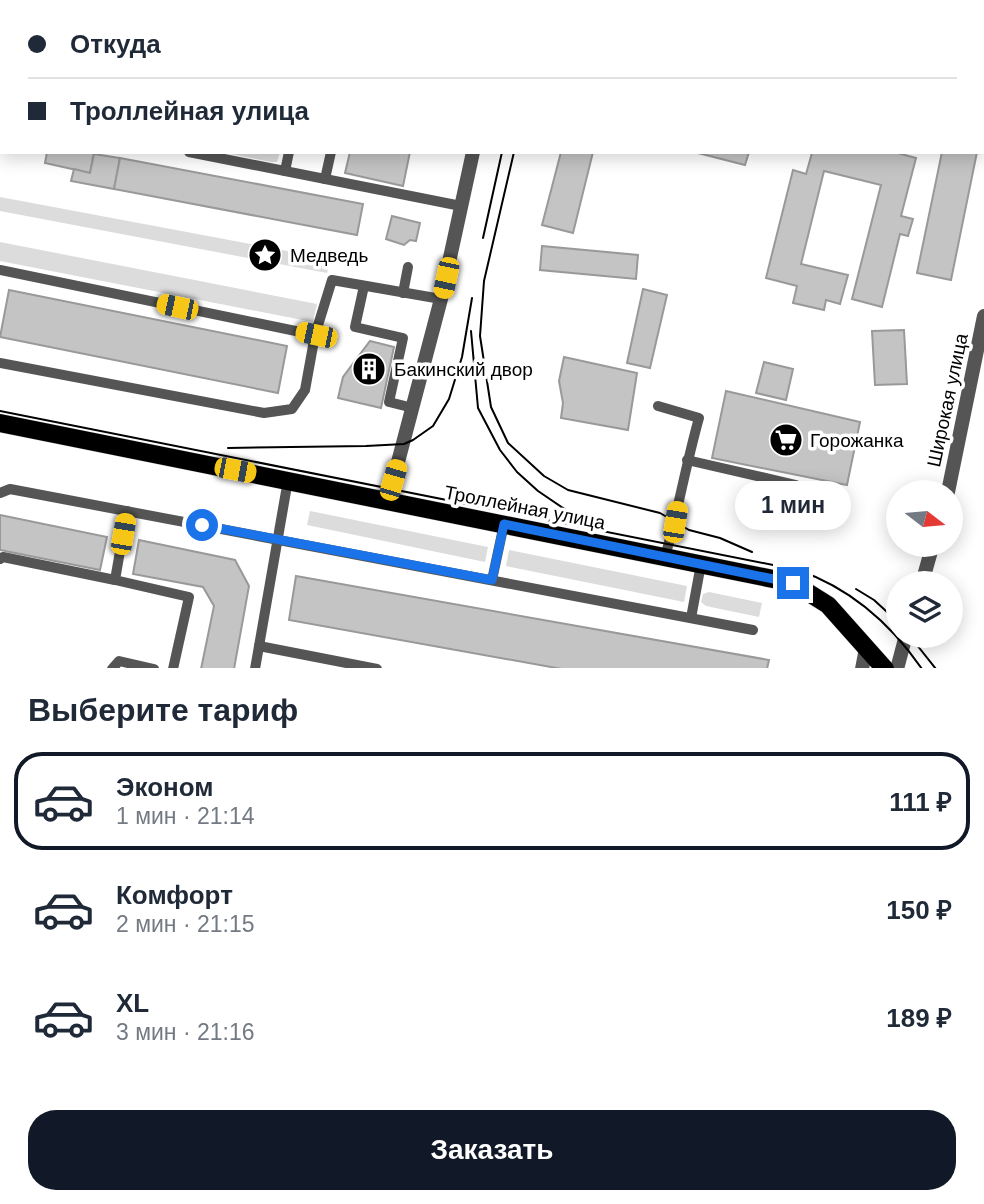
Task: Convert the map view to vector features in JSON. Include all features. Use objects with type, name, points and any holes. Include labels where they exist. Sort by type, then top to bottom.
[{"type":"main road","name":"Троллейная улица","points":[[0,423],[793,583],[828,605],[884,668]]},
{"type":"street","points":[[388,500],[441,299],[473,154]]},
{"type":"street","name":"Широкая улица","points":[[950,480],[984,316]]},
{"type":"street","points":[[862,668],[866,648]]},
{"type":"street","points":[[897,668],[902,648]]},
{"type":"lane","points":[[199,154],[461,206]]},
{"type":"lane","points":[[285,171],[289,154]]},
{"type":"lane","points":[[325,179],[331,154]]},
{"type":"lane","points":[[403,293],[408,267]]},
{"type":"lane","points":[[0,270],[316,335]]},
{"type":"lane","points":[[0,363],[264,413],[292,409],[305,390],[316,335],[332,280],[441,299]]},
{"type":"lane","points":[[364,286],[355,327],[403,338],[389,402],[413,408]]},
{"type":"lane","points":[[658,406],[699,418],[665,556]]},
{"type":"lane","points":[[687,460],[796,485]]},
{"type":"lane","points":[[255,668],[288,480]]},
{"type":"lane","points":[[0,494],[10,489],[753,630]]},
{"type":"lane","points":[[114,580],[127,511]]},
{"type":"lane","points":[[492,580],[504,524]]},
{"type":"lane","points":[[0,559],[3,557],[189,597],[173,668]]},
{"type":"lane","points":[[691,618],[701,564]]},
{"type":"lane","points":[[258,646],[377,668]]},
{"type":"lane","points":[[112,668],[119,661],[154,668]]},
{"type":"shaded area","points":[[232,154],[279,154],[277,162]]},
{"type":"shaded area","points":[[0,197],[330,259],[327,273],[0,211]]},
{"type":"shaded area","points":[[0,242],[317,304],[313,322],[0,261]]},
{"type":"shaded area","points":[[310,511],[488,547],[485,562],[307,525]]},
{"type":"shaded area","points":[[509,550],[687,586],[684,602],[506,566]]},
{"type":"shaded area","points":[[709,592],[762,603],[759,617],[706,606],[701,602],[703,594]]},
{"type":"building","points":[[47,154],[94,154],[90,173],[45,163]]},
{"type":"building","points":[[94,154],[120,158],[114,189],[71,181],[74,169],[90,173]]},
{"type":"building","points":[[350,154],[410,154],[403,186],[345,173]]},
{"type":"building","points":[[560,154],[593,154],[573,233],[542,225]]},
{"type":"building","points":[[702,154],[748,154],[745,165]]},
{"type":"building","points":[[812,154],[901,154],[916,158],[901,216],[913,219],[908,236],[900,234],[882,307],[852,299],[881,185],[824,171],[801,264],[848,275],[840,304],[826,300],[824,310],[793,303],[797,286],[766,278],[793,170],[806,174]]},
{"type":"building","points":[[942,154],[977,154],[951,280],[917,273]]},
{"type":"building","points":[[120,158],[363,204],[357,235],[114,189]]},
{"type":"building","points":[[392,216],[420,223],[416,241],[410,240],[404,245],[386,239]]},
{"type":"building","points":[[542,246],[638,255],[636,279],[540,270]]},
{"type":"building","points":[[643,289],[667,295],[650,368],[627,363]]},
{"type":"building","points":[[9,290],[287,346],[278,393],[0,337]]},
{"type":"building","points":[[904,330],[907,384],[875,385],[872,331]]},
{"type":"building","name":"Бакинский двор","points":[[370,341],[394,347],[381,408],[338,398],[343,377]]},
{"type":"building","points":[[564,357],[637,373],[628,430],[561,418],[563,403],[559,381]]},
{"type":"building","points":[[764,362],[793,369],[786,400],[756,393]]},
{"type":"building","name":"Горожанка","points":[[726,391],[860,422],[847,485],[712,458]]},
{"type":"building","points":[[0,515],[107,537],[100,570],[0,550]]},
{"type":"building","points":[[139,540],[235,560],[249,586],[234,668],[201,668],[214,606],[203,587],[133,574]]},
{"type":"building","points":[[296,576],[769,660],[767,668],[556,668],[289,620]]},
{"type":"tram line","points":[[483,238],[502,154]]},
{"type":"tram line","points":[[514,154],[484,281],[480,336],[491,407],[508,443],[544,476],[568,490],[660,513],[689,530],[720,538],[752,552]]},
{"type":"tram line","points":[[228,448],[366,446],[404,444],[413,440],[433,426],[449,399],[462,357],[472,298]]},
{"type":"tram line","points":[[471,331],[478,408],[500,450],[517,472],[538,491],[588,525]]},
{"type":"tram line","points":[[0,411],[798,570],[835,587],[868,609],[897,637],[921,668]]},
{"type":"tram line","points":[[856,589],[886,611]]},
{"type":"tram line","points":[[919,648],[935,668]]},
{"type":"place","name":"Медведь","points":[[265,255]]},
{"type":"place","name":"Бакинский двор","points":[[369,369]]},
{"type":"place","name":"Горожанка","points":[[786,440]]},
{"type":"route","points":[[202,525],[492,580],[504,524],[793,583]]}]
